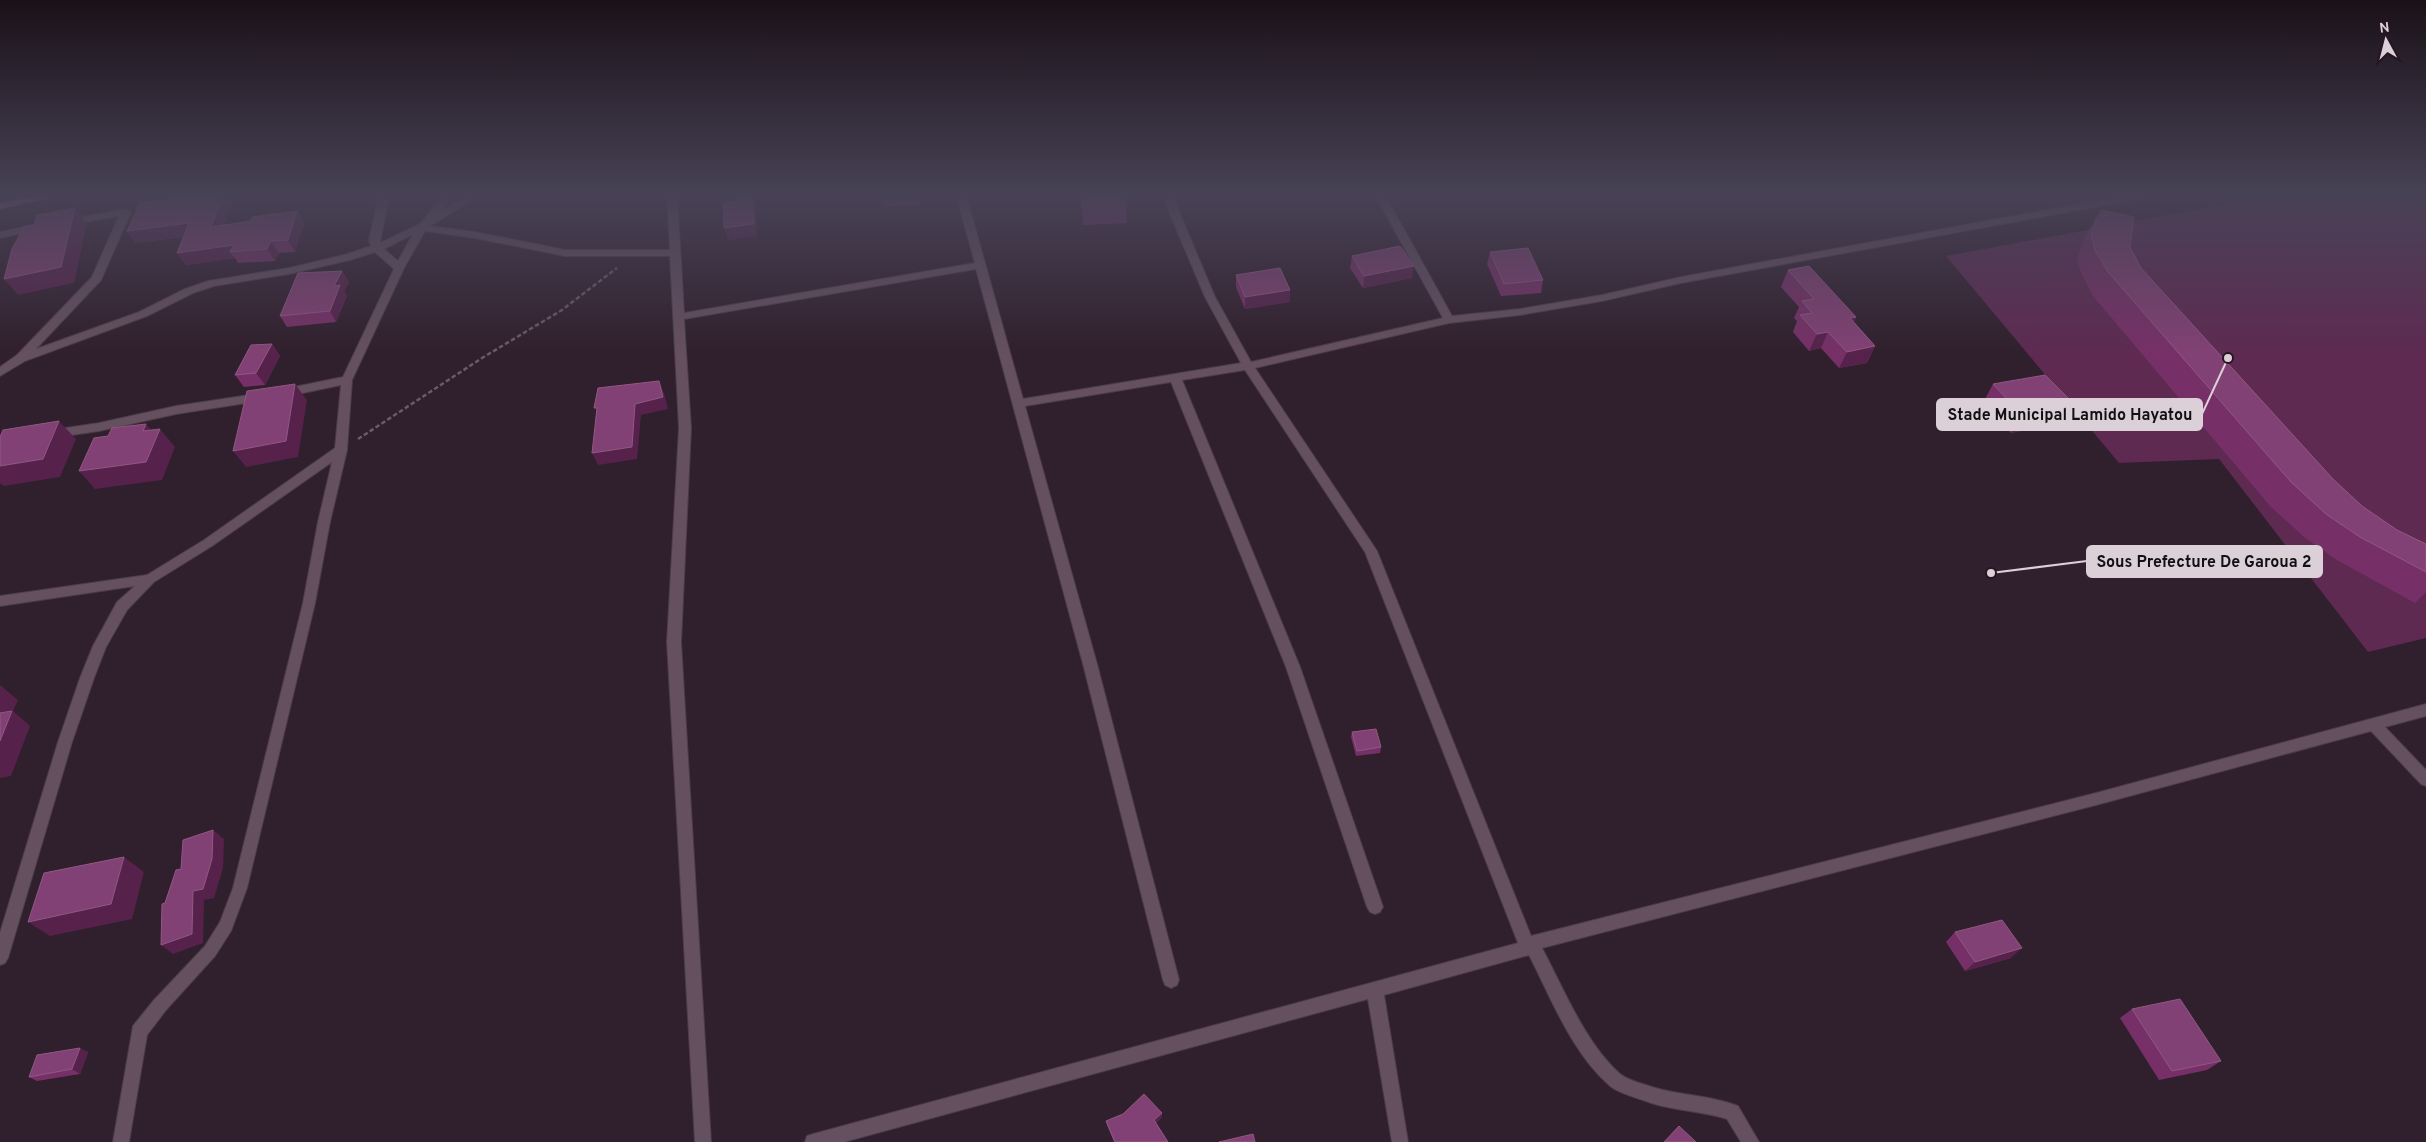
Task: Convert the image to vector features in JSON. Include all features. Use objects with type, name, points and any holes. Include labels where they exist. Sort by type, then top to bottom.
[{"type":"street","points":[[0,372],[21,358],[97,278],[112,248]]},
{"type":"street","points":[[21,358],[143,314],[189,290],[212,283],[289,271],[376,248]]},
{"type":"street","points":[[377,248],[399,268]]},
{"type":"street","points":[[121,1142],[139,1032],[154,1012],[210,951],[226,926],[240,888],[309,603],[324,522],[341,450],[347,380],[410,248]]},
{"type":"street","points":[[541,248],[565,253],[674,253]]},
{"type":"street","points":[[674,248],[685,428],[674,642],[703,1142]]},
{"type":"street","points":[[976,248],[1093,674],[1171,980]]},
{"type":"street","points":[[1189,248],[1210,297],[1248,366],[1370,551],[1529,945],[1587,1049],[1616,1081],[1652,1095],[1678,1102],[1713,1106],[1732,1112],[1751,1142]]},
{"type":"street","points":[[1409,248],[1449,320]]},
{"type":"street","points":[[1020,403],[1248,366],[1449,320],[1602,298],[1681,280],[1854,248]]},
{"type":"street","points":[[678,316],[981,265]]},
{"type":"street","points":[[1175,378],[1293,667],[1375,907]]},
{"type":"street","points":[[42,434],[99,427],[176,410],[302,390],[347,380]]},
{"type":"street","points":[[0,958],[86,678],[100,646],[122,606],[150,579],[208,543],[341,450]]},
{"type":"street","points":[[0,601],[150,579]]},
{"type":"street","points":[[122,606],[123,583]]},
{"type":"street","points":[[813,1142],[1375,991],[1529,945],[2086,801],[2426,710]]},
{"type":"street","points":[[2373,724],[2426,780]]},
{"type":"street","points":[[1375,991],[1400,1142]]},
{"type":"path","points":[[341,450],[482,358],[562,310],[634,253]]},
{"type":"shaded area","points":[[1988,248],[2426,248],[2426,638],[2368,652],[2219,459],[2119,463],[1946,256]]},
{"type":"building","points":[[65,248],[61,267],[4,279],[12,249]]},
{"type":"building","points":[[179,248],[211,248],[177,253]]},
{"type":"building","points":[[232,248],[267,248],[267,249],[230,252]]},
{"type":"building","points":[[1389,248],[1402,248],[1414,266],[1364,276],[1352,256]]},
{"type":"building","points":[[1528,248],[1543,280],[1504,284],[1490,252]]},
{"type":"building","points":[[2095,248],[2131,248],[2141,268],[2333,479],[2362,506],[2397,530],[2426,544],[2426,572],[2360,537],[2326,514],[2291,482],[2108,272]]},
{"type":"building","points":[[1809,266],[1856,317],[1850,318],[1875,346],[1847,352],[1828,332],[1817,334],[1800,315],[1812,313],[1802,301],[1814,299],[1788,270]]},
{"type":"building","points":[[1280,268],[1290,290],[1245,297],[1236,275]]},
{"type":"building","points":[[342,271],[334,286],[340,285],[330,311],[280,316],[298,273]]},
{"type":"building","points":[[272,344],[256,373],[235,375],[251,345]]},
{"type":"building","points":[[2045,375],[2074,404],[2022,415],[1993,384]]},
{"type":"building","points":[[659,381],[663,397],[635,404],[632,447],[592,453],[597,408],[594,408],[598,388]]},
{"type":"building","points":[[295,384],[286,441],[233,451],[247,391]]},
{"type":"building","points":[[59,421],[43,459],[0,466],[0,437],[3,430]]},
{"type":"building","points":[[146,424],[143,431],[160,429],[146,462],[79,471],[94,438],[108,436],[112,428]]},
{"type":"building","points":[[12,711],[0,741],[0,713]]},
{"type":"building","points":[[1376,729],[1381,747],[1357,751],[1352,732]]},
{"type":"building","points":[[213,830],[212,859],[203,889],[193,891],[192,934],[161,945],[162,904],[165,903],[176,870],[181,869],[183,840]]},
{"type":"building","points":[[124,857],[111,904],[28,922],[44,873]]},
{"type":"building","points":[[2002,920],[2022,948],[1975,962],[1955,932]]},
{"type":"building","points":[[2180,999],[2221,1061],[2172,1071],[2132,1009]]},
{"type":"building","points":[[80,1048],[72,1069],[29,1077],[37,1055]]},
{"type":"building","points":[[1144,1094],[1162,1113],[1154,1120],[1168,1142],[1115,1142],[1106,1121],[1123,1114]]},
{"type":"building","points":[[1679,1126],[1696,1142],[1664,1142]]},
{"type":"building","points":[[1253,1134],[1255,1142],[1219,1142]]},
{"type":"place","name":"Stade Municipal Lamido Hayatou","points":[[2228,358]]},
{"type":"place","name":"Sous Prefecture De Garoua 2","points":[[1991,573]]}]
